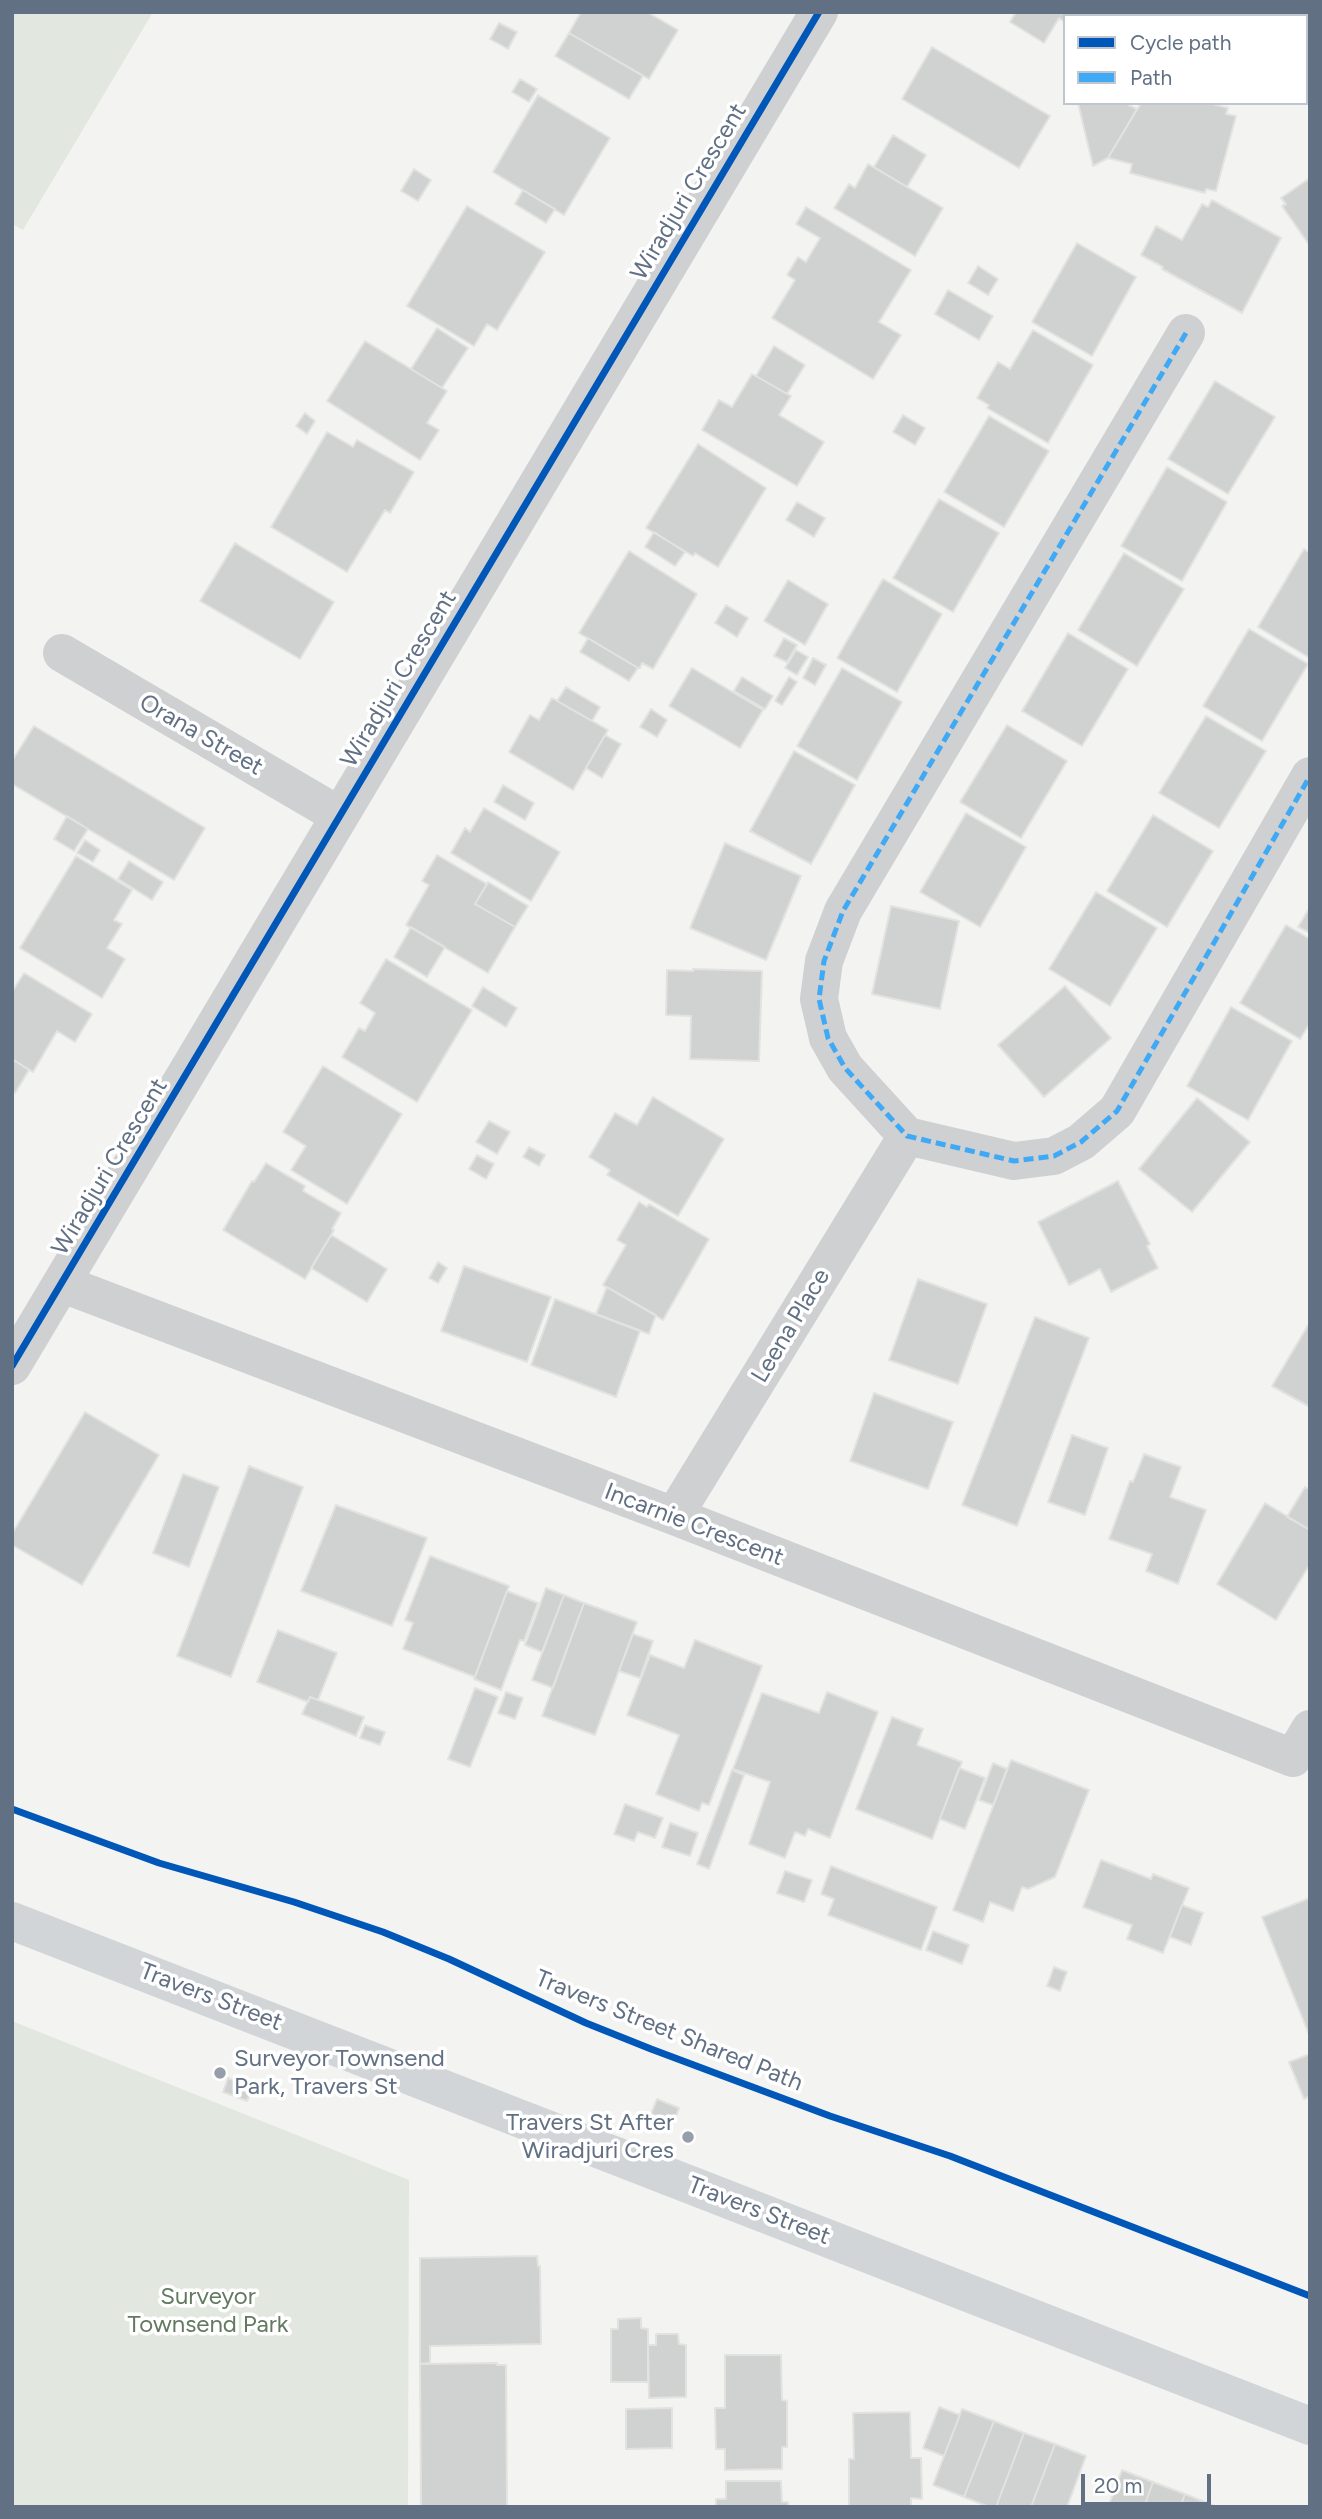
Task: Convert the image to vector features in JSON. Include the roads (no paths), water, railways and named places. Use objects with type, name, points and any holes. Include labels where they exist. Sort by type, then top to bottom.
[{"type":"main road","name":"Travers Street","points":[[12,1921],[1310,2426]]},
{"type":"street","name":"Wiradjuri Crescent","points":[[12,1366],[819,12]]},
{"type":"street","points":[[1186,333],[843,911],[824,961],[819,999],[828,1038],[845,1068],[907,1136],[1014,1161],[1054,1156],[1081,1142],[1117,1111],[1310,775]]},
{"type":"street","name":"Orana Street","points":[[62,653],[340,816]]},
{"type":"street","name":"Leena Place","points":[[674,1516],[907,1136]]},
{"type":"street","name":"Incarnie Crescent","points":[[63,1284],[674,1516],[1293,1758],[1310,1729]]},
{"type":"place","name":"Surveyor Townsend Park, Travers St","points":[[220,2073]]},
{"type":"place","name":"Travers St After Wiradjuri Cres","points":[[688,2137]]},
{"type":"park label","name":"Surveyor Townsend Park","points":[[208,2311]]}]
